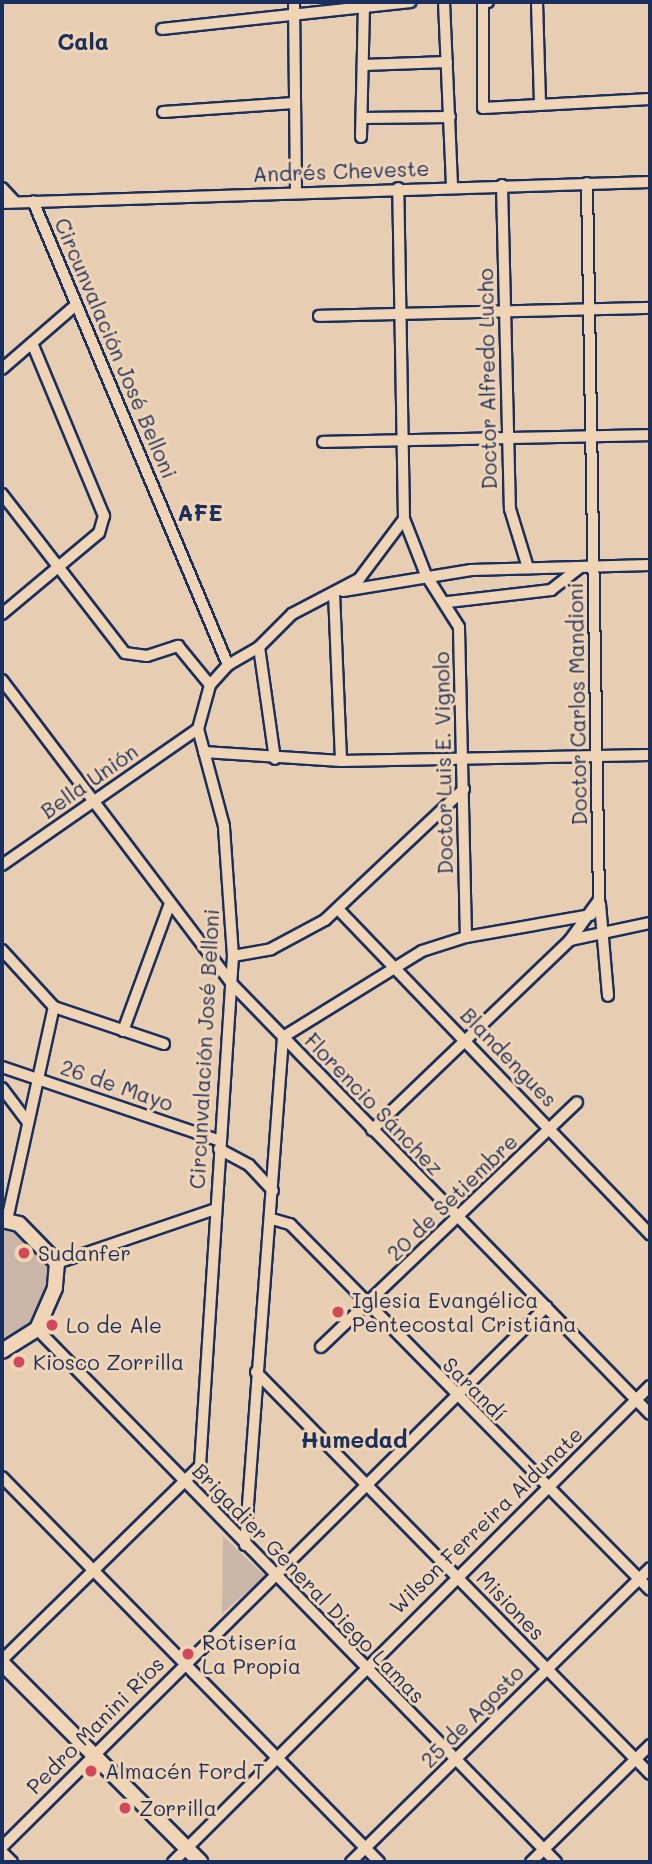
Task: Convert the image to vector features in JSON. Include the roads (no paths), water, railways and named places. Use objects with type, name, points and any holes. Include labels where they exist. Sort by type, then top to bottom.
[{"type":"main road","points":[[2,1351],[37,1329],[55,1288],[57,1263],[49,1249],[4,1220]]},
{"type":"main road","points":[[2,1662],[200,1862]]},
{"type":"street","points":[[162,29],[294,7],[411,2]]},
{"type":"street","points":[[444,2],[452,186]]},
{"type":"street","points":[[488,2],[483,3],[483,108],[650,99]]},
{"type":"street","points":[[537,2],[540,104]]},
{"type":"street","points":[[361,138],[364,6]]},
{"type":"street","points":[[294,7],[296,192]]},
{"type":"street","points":[[363,65],[447,62]]},
{"type":"street","points":[[163,113],[294,103]]},
{"type":"street","points":[[362,118],[450,117]]},
{"type":"street","name":"Andrés Cheveste","points":[[7,202],[452,186],[650,182]]},
{"type":"street","name":"Doctor Carlos Mandioni","points":[[587,183],[599,900],[608,996]]},
{"type":"street","name":"Doctor Alfredo Lucho","points":[[502,185],[510,509],[528,568]]},
{"type":"street","points":[[2,188],[7,202]]},
{"type":"street","name":"Doctor Luis E. Vignolo","points":[[398,188],[404,519],[426,575],[448,602],[459,626],[466,758],[466,937]]},
{"type":"street","name":"Circunvalación José Belloni","points":[[33,201],[229,665],[210,685],[198,729],[224,826],[233,956],[219,1145],[202,1456],[185,1483]]},
{"type":"street","points":[[2,369],[76,305]]},
{"type":"street","points":[[319,316],[650,308]]},
{"type":"street","points":[[2,614],[99,533],[102,502],[32,343]]},
{"type":"street","points":[[323,442],[650,435]]},
{"type":"street","points":[[2,494],[125,653],[147,656],[178,646],[210,685]]},
{"type":"street","points":[[229,665],[259,647],[292,614],[338,592],[370,566],[404,519]]},
{"type":"street","points":[[338,592],[426,575],[528,568],[650,565]]},
{"type":"street","points":[[448,602],[551,590],[580,567]]},
{"type":"street","points":[[338,592],[341,761]]},
{"type":"street","points":[[259,647],[275,759]]},
{"type":"street","name":"Florencio Sánchez","points":[[2,680],[96,800],[231,983],[650,1414]]},
{"type":"street","name":"Bella Unión","points":[[2,865],[198,729]]},
{"type":"street","points":[[204,752],[275,759],[341,761],[650,755]]},
{"type":"street","points":[[233,956],[291,941],[338,909],[464,789]]},
{"type":"street","points":[[372,1130],[570,940],[599,900]]},
{"type":"street","points":[[124,1031],[170,903]]},
{"type":"street","name":"Blandengues","points":[[338,909],[650,1234]]},
{"type":"street","points":[[245,1545],[257,1372],[272,1219],[283,1037],[430,947],[466,937],[590,915]]},
{"type":"street","points":[[570,940],[650,923]]},
{"type":"street","points":[[2,950],[54,1007],[164,1044]]},
{"type":"street","points":[[4,1220],[54,1007]]},
{"type":"street","name":"26 de Mayo","points":[[2,1067],[219,1145],[249,1165],[273,1191]]},
{"type":"street","points":[[2,1088],[27,1121]]},
{"type":"street","name":"20 de Setiembre","points":[[321,1348],[459,1219],[577,1102]]},
{"type":"street","points":[[57,1263],[216,1209]]},
{"type":"street","name":"Sarandí","points":[[272,1219],[290,1224],[366,1306],[650,1590]]},
{"type":"street","name":"Pedro Manini Ríos","points":[[2,1850],[92,1755],[546,1307]]},
{"type":"street","name":"Brigadier General Diego Lamas","points":[[37,1329],[556,1862]]},
{"type":"street","name":"Misiones","points":[[257,1372],[650,1774]]},
{"type":"street","name":"Wilson Ferreira Aldunate","points":[[173,1862],[364,1666],[650,1386]]},
{"type":"street","points":[[2,1477],[379,1862]]},
{"type":"street","points":[[2,1662],[92,1570],[185,1483]]},
{"type":"street","name":"25 de Agosto","points":[[351,1862],[650,1568]]},
{"type":"street","points":[[531,1862],[650,1745]]},
{"type":"street","points":[[2,1850],[12,1862]]},
{"type":"place","name":"Sudanfer","points":[[24,1253]]},
{"type":"place","name":"Iglesia Evangélica Pentecostal Cristiana","points":[[338,1312]]},
{"type":"place","name":"Lo de Ale","points":[[52,1325]]},
{"type":"place","name":"Kiosco Zorrilla","points":[[19,1362]]},
{"type":"place","name":"Rotisería La Propia","points":[[188,1654]]},
{"type":"place","name":"Almacén Ford T","points":[[91,1771]]},
{"type":"place","name":"Zorrilla","points":[[125,1808]]},
{"type":"district","name":"Cala","points":[[83,41]]},
{"type":"district","name":"AFE","points":[[200,512]]},
{"type":"district","name":"Humedad","points":[[354,1439]]}]
